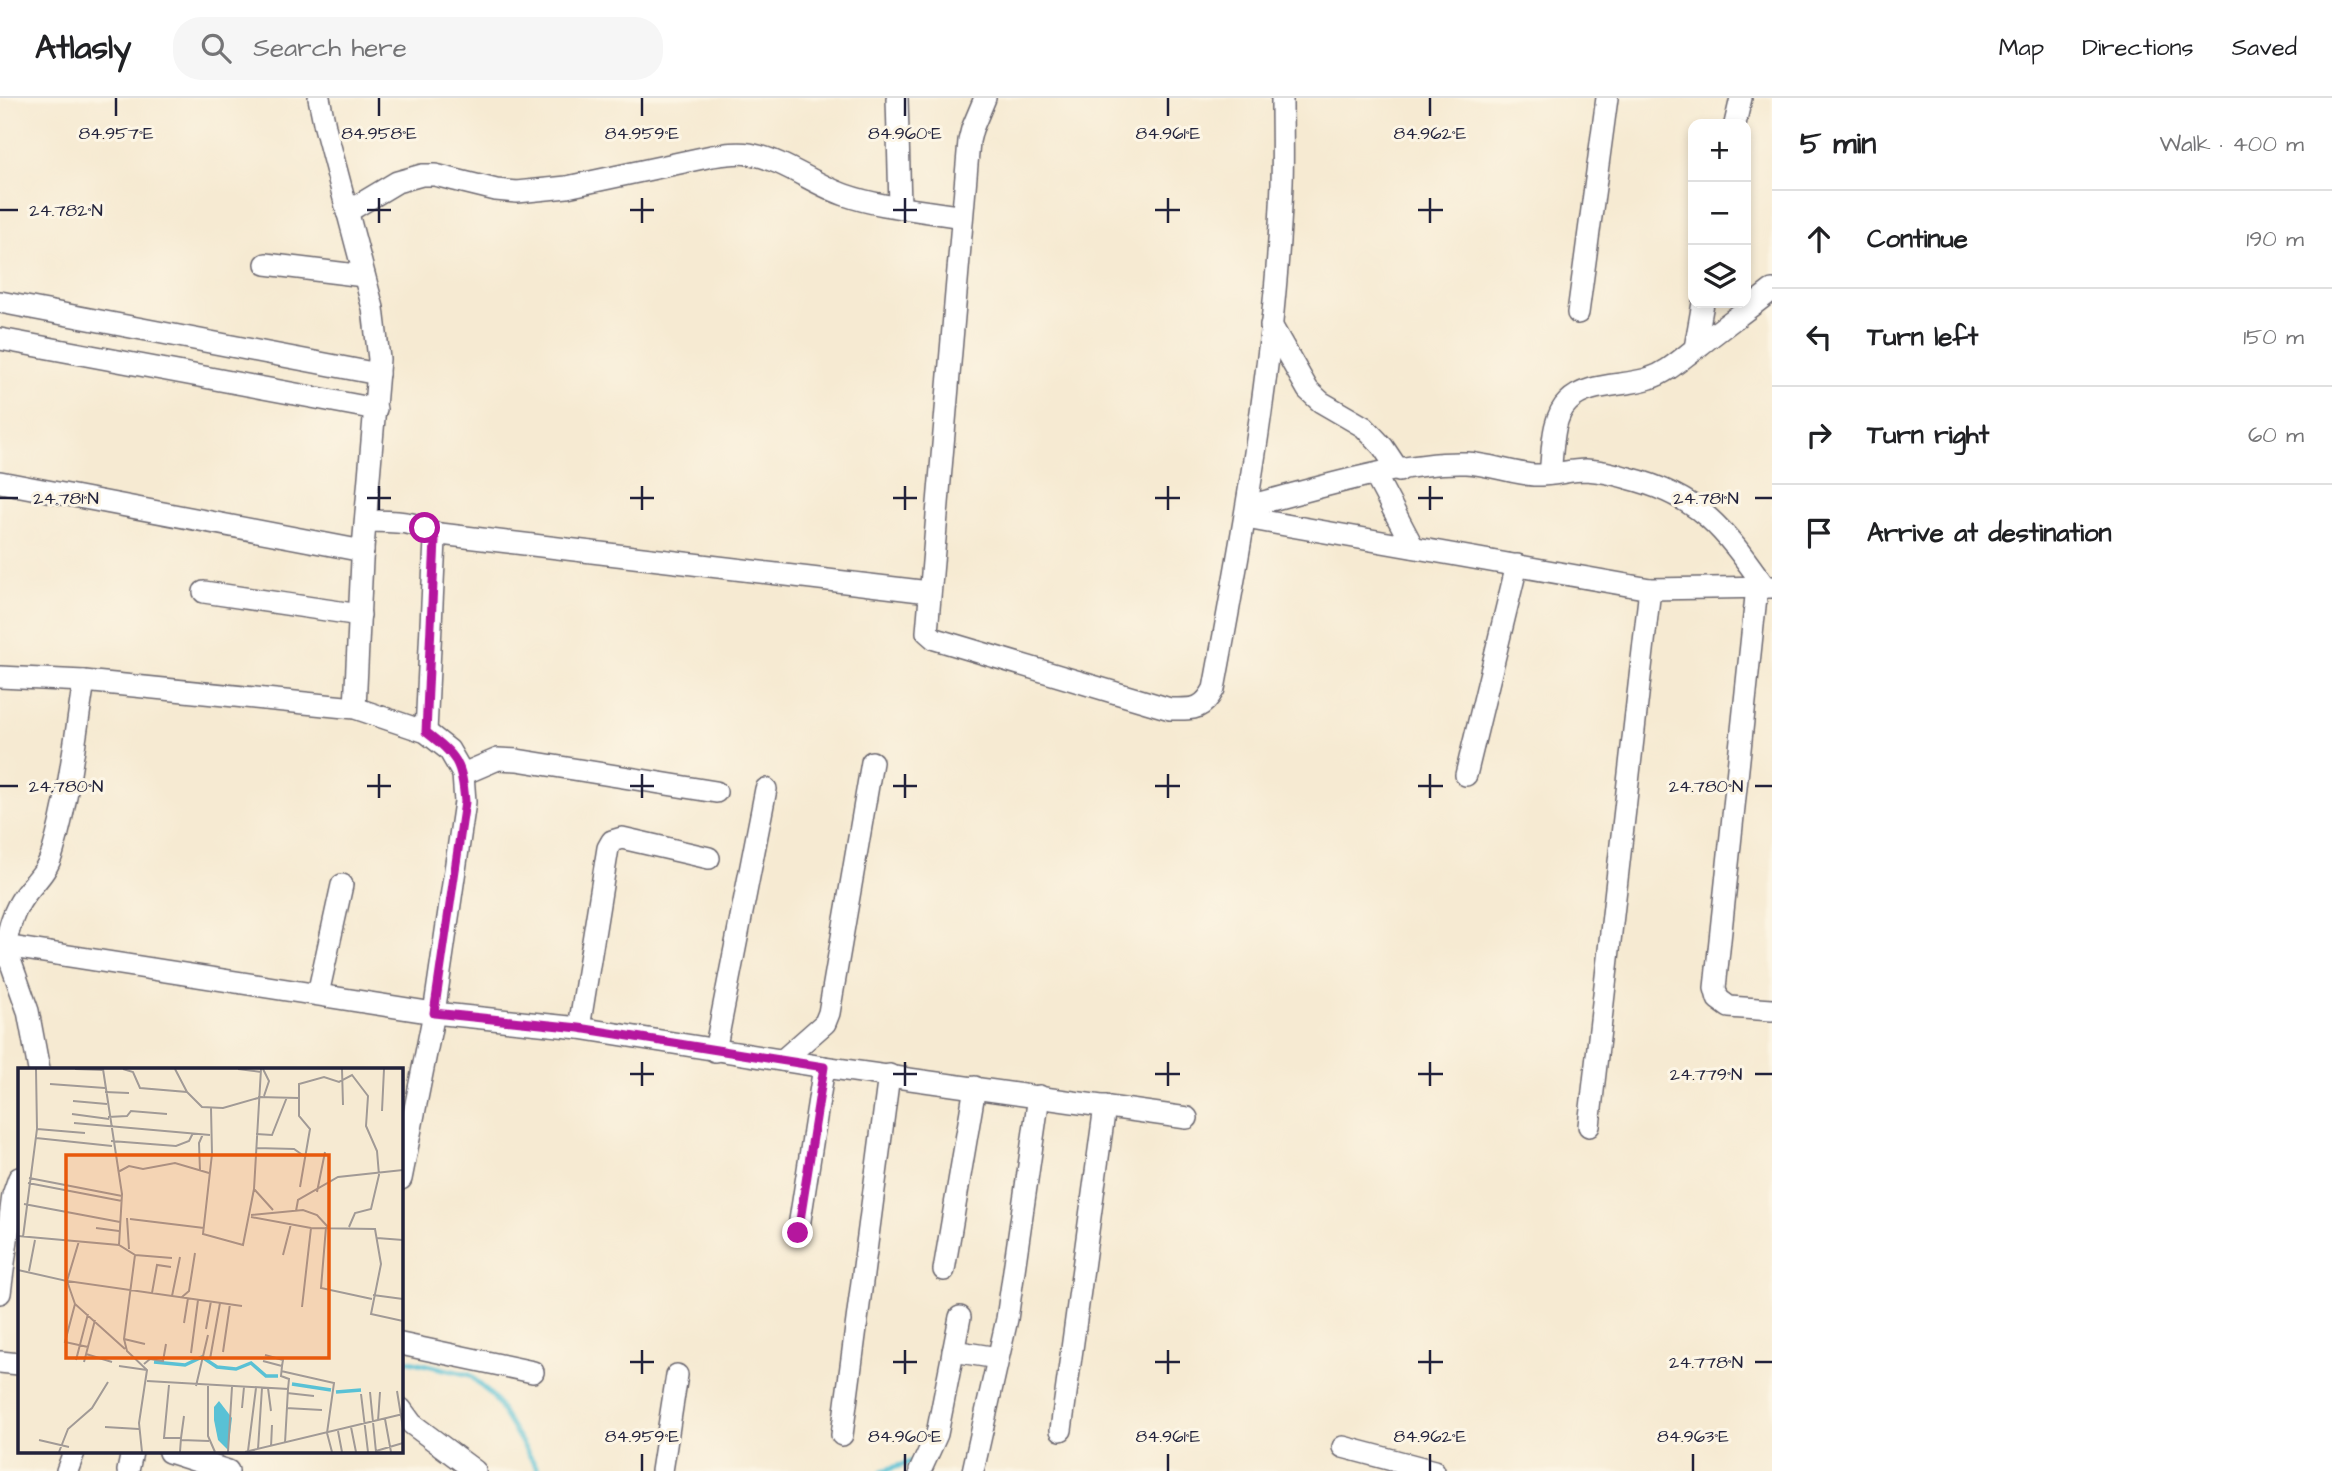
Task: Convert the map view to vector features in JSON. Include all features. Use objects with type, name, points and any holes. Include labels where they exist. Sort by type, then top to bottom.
[{"type":"street","points":[[319,98],[373,308],[379,359],[363,551],[355,708]]},
{"type":"street","points":[[898,98],[900,206]]},
{"type":"street","points":[[985,98],[970,141],[927,632],[935,639],[1170,709],[1194,709],[1207,702],[1214,689],[1247,512],[1271,326],[1283,181],[1282,98]]},
{"type":"street","points":[[1736,119],[1741,98]]},
{"type":"street","points":[[1578,313],[1603,100]]},
{"type":"street","points":[[347,212],[397,182],[422,175],[435,175],[496,190],[517,192],[567,187],[712,156],[735,154],[751,155],[770,161],[863,201],[962,217]]},
{"type":"street","points":[[266,264],[364,276]]},
{"type":"street","points":[[1550,474],[1556,426],[1560,411],[1567,402],[1577,394],[1653,377],[1669,369],[1772,290]]},
{"type":"street","points":[[0,302],[378,374]]},
{"type":"street","points":[[1695,348],[1702,308]]},
{"type":"street","points":[[1271,326],[1308,390],[1321,402],[1364,427],[1383,447],[1399,471]]},
{"type":"street","points":[[0,339],[376,410]]},
{"type":"street","points":[[1247,512],[1375,475],[1423,466],[1465,463],[1527,474],[1597,471],[1636,480],[1669,490],[1694,505],[1716,524],[1764,587],[1715,988],[1718,999],[1728,1007],[1772,1010]]},
{"type":"street","points":[[1375,475],[1413,547]]},
{"type":"street","points":[[0,482],[363,551]]},
{"type":"street","points":[[1247,512],[1413,547],[1650,589],[1764,587]]},
{"type":"street","points":[[366,521],[416,525],[432,533],[929,592]]},
{"type":"street","points":[[426,732],[435,552],[432,533]]},
{"type":"street","points":[[1466,775],[1517,565]]},
{"type":"street","points":[[1589,1126],[1650,589]]},
{"type":"street","points":[[204,592],[359,615]]},
{"type":"street","points":[[0,677],[84,681],[355,708],[426,732],[449,750],[463,774],[465,802],[434,1013],[402,1174]]},
{"type":"street","points":[[38,1068],[28,1012],[3,945],[17,908],[25,894],[40,879],[53,852],[84,681]]},
{"type":"street","points":[[463,774],[498,759],[517,760],[716,792]]},
{"type":"street","points":[[783,1060],[825,1023],[829,1013],[872,762]]},
{"type":"street","points":[[715,1051],[766,789]]},
{"type":"street","points":[[579,1028],[608,848],[612,841],[622,838],[709,858]]},
{"type":"street","points":[[318,995],[342,885]]},
{"type":"street","points":[[3,945],[434,1013],[579,1028],[715,1051],[1187,1118]]},
{"type":"street","points":[[798,1233],[824,1067]]},
{"type":"street","points":[[842,1436],[889,1075]]},
{"type":"street","points":[[944,1270],[975,1087]]},
{"type":"street","points":[[973,1471],[1007,1320],[1039,1096]]},
{"type":"street","points":[[1061,1430],[1105,1106]]},
{"type":"street","points":[[0,1293],[13,1195],[18,1181]]},
{"type":"street","points":[[923,1465],[937,1434],[960,1317]]},
{"type":"street","points":[[402,1344],[533,1372]]},
{"type":"street","points":[[953,1351],[998,1358]]},
{"type":"street","points":[[0,1363],[18,1364]]},
{"type":"street","points":[[662,1471],[677,1375]]},
{"type":"street","points":[[402,1410],[412,1424],[475,1471]]},
{"type":"street","points":[[1343,1447],[1434,1471]]},
{"type":"street","points":[[67,1471],[73,1454]]},
{"type":"street","points":[[175,1454],[228,1471]]},
{"type":"waterway","points":[[402,1359],[470,1375],[494,1398],[539,1471]]},
{"type":"waterway","points":[[882,1471],[914,1461],[919,1464]]},
{"type":"route","points":[[425,528],[432,533],[435,540],[426,732],[449,750],[463,774],[465,802],[434,1013],[579,1028],[824,1067],[798,1233]]}]
